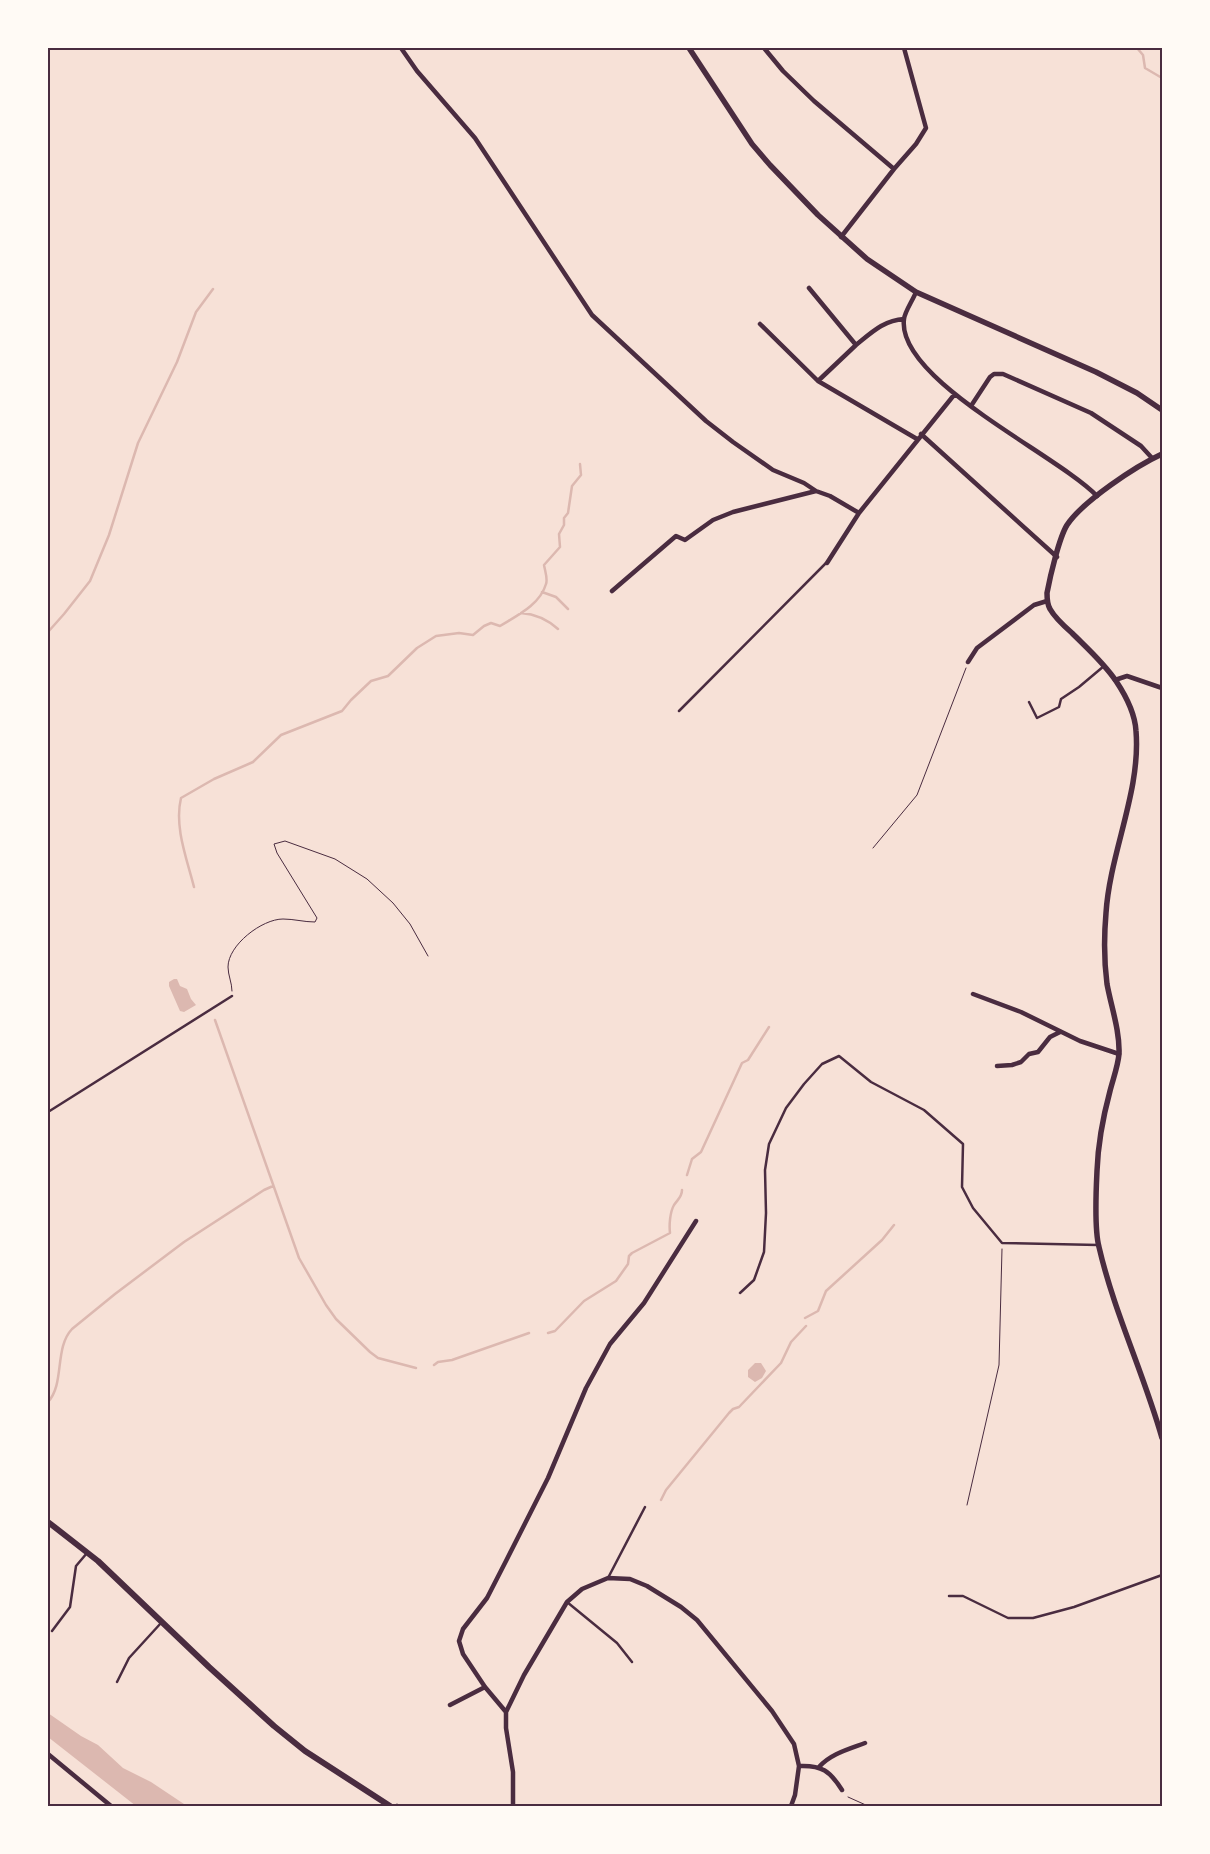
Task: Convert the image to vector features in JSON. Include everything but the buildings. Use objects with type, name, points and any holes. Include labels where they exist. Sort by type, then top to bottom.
[{"type":"main road","points":[[48,1522],[88,1552],[274,1726],[305,1751],[392,1805]]},
{"type":"street","points":[[401,48],[417,72],[475,138],[592,315],[706,421],[733,442],[773,470],[804,483],[816,492],[830,496],[858,513]]},
{"type":"street","points":[[688,48],[752,144],[770,165],[841,237],[866,259],[916,292],[1096,372],[1137,393],[1162,410]]},
{"type":"street","points":[[764,48],[783,71],[814,101],[894,169]]},
{"type":"street","points":[[841,237],[916,144],[926,128],[904,48]]},
{"type":"street","points":[[809,288],[856,346]]},
{"type":"street","points":[[916,292],[904,319],[905,331],[910,347],[920,362],[954,394],[1097,496]]},
{"type":"street","points":[[818,381],[877,328],[892,320],[904,319]]},
{"type":"street","points":[[760,324],[818,381],[919,436],[1057,557]]},
{"type":"street","points":[[971,406],[990,377],[994,374],[1002,374],[1091,412],[1141,446],[1152,458]]},
{"type":"street","points":[[827,563],[858,513],[954,394]]},
{"type":"street","points":[[1162,454],[1152,458],[1097,496],[1068,524],[1064,531],[1047,593],[1049,608],[1058,620],[1116,680],[1126,696],[1133,714],[1136,731],[1134,778],[1109,881],[1106,913],[1105,958],[1107,982],[1119,1054],[1098,1148],[1096,1194],[1098,1245],[1162,1438]]},
{"type":"street","points":[[612,591],[676,536],[685,540],[713,520],[733,512],[816,492]]},
{"type":"street","points":[[968,662],[977,648],[1034,605],[1047,601]]},
{"type":"street","points":[[1116,680],[1127,676],[1162,688]]},
{"type":"street","points":[[973,994],[1021,1012],[1080,1041],[1119,1054]]},
{"type":"street","points":[[997,1066],[1021,1062],[1029,1054],[1038,1052],[1050,1037],[1060,1032]]},
{"type":"street","points":[[506,1712],[485,1687],[463,1654],[460,1641],[464,1629],[487,1598],[506,1561],[548,1478],[586,1388],[610,1344],[644,1303],[696,1221]]},
{"type":"street","points":[[513,1806],[513,1772],[506,1728],[506,1712],[524,1675],[567,1602],[582,1589],[608,1578],[630,1579],[647,1586],[681,1607],[697,1620],[772,1710],[794,1744],[799,1766],[791,1806]]},
{"type":"street","points":[[450,1705],[485,1687]]},
{"type":"street","points":[[818,1767],[840,1752],[864,1743]]},
{"type":"street","points":[[48,1754],[111,1806]]},
{"type":"street","points":[[799,1766],[818,1767],[832,1776],[842,1790]]},
{"type":"lane","points":[[679,711],[827,563]]},
{"type":"lane","points":[[1029,702],[1037,718],[1059,707],[1061,698],[1079,687],[1104,666]]},
{"type":"lane","points":[[48,1112],[232,996]]},
{"type":"lane","points":[[740,1293],[754,1280],[764,1252],[766,1213],[765,1170],[769,1144],[786,1108],[804,1084],[822,1064],[839,1056],[871,1082],[924,1110],[963,1144],[962,1187],[973,1208],[1002,1243],[1098,1245]]},
{"type":"lane","points":[[608,1578],[645,1507]]},
{"type":"lane","points":[[52,1631],[70,1607],[76,1566],[88,1552]]},
{"type":"lane","points":[[949,1596],[963,1596],[1008,1618],[1033,1618],[1074,1607],[1162,1575]]},
{"type":"lane","points":[[567,1602],[617,1643],[632,1662]]},
{"type":"lane","points":[[117,1682],[129,1658],[162,1622]]},
{"type":"path","points":[[873,848],[917,795],[968,662]]},
{"type":"path","points":[[232,996],[228,967],[234,949],[247,936],[264,924],[282,919],[314,922],[317,918],[277,853],[274,844],[286,841],[335,859],[367,879],[393,903],[410,924],[428,956]]},
{"type":"path","points":[[967,1505],[999,1365],[1002,1243]]},
{"type":"path","points":[[848,1797],[868,1806]]},
{"type":"path","points":[[392,1805],[401,1806]]},
{"type":"shaded area","points":[[177,979],[180,986],[187,989],[196,1005],[184,1012],[180,1011],[169,986],[169,982]]},
{"type":"shaded area","points":[[755,1363],[761,1363],[766,1371],[762,1378],[755,1382],[748,1377],[748,1370]]},
{"type":"shaded area","points":[[48,1713],[81,1736],[98,1745],[123,1768],[151,1782],[187,1806],[136,1806],[48,1737]]},
{"type":"waterway","points":[[1137,48],[1143,55],[1145,68],[1162,78]]},
{"type":"waterway","points":[[48,632],[90,581],[109,535],[138,443],[177,362],[196,312],[213,289]]},
{"type":"waterway","points":[[194,887],[180,832],[179,809],[181,798],[214,779],[253,762],[281,735],[342,711],[371,681],[388,676],[417,648],[436,636],[459,633],[473,635],[491,623],[500,626],[533,604],[539,598],[546,584],[547,577],[544,565],[560,547],[559,534],[564,525],[564,518],[568,513],[572,486],[581,475],[580,464]]},
{"type":"waterway","points":[[542,592],[556,597],[568,609]]},
{"type":"waterway","points":[[521,613],[541,618],[558,629]]},
{"type":"waterway","points":[[215,1020],[299,1258],[326,1305],[336,1319],[378,1358],[416,1368]]},
{"type":"waterway","points":[[687,1175],[692,1159],[701,1152],[742,1063],[748,1060],[769,1027]]},
{"type":"waterway","points":[[48,1402],[56,1386],[63,1346],[66,1337],[72,1329],[184,1242],[273,1186]]},
{"type":"waterway","points":[[548,1333],[555,1331],[584,1301],[616,1281],[628,1264],[629,1256],[632,1253],[670,1233],[672,1211],[681,1196],[682,1190]]},
{"type":"waterway","points":[[805,1318],[818,1311],[826,1291],[882,1240],[894,1225]]},
{"type":"waterway","points":[[661,1500],[666,1490],[729,1413],[739,1407],[781,1363],[791,1342],[806,1326]]},
{"type":"waterway","points":[[434,1365],[438,1362],[452,1360],[529,1333]]}]
